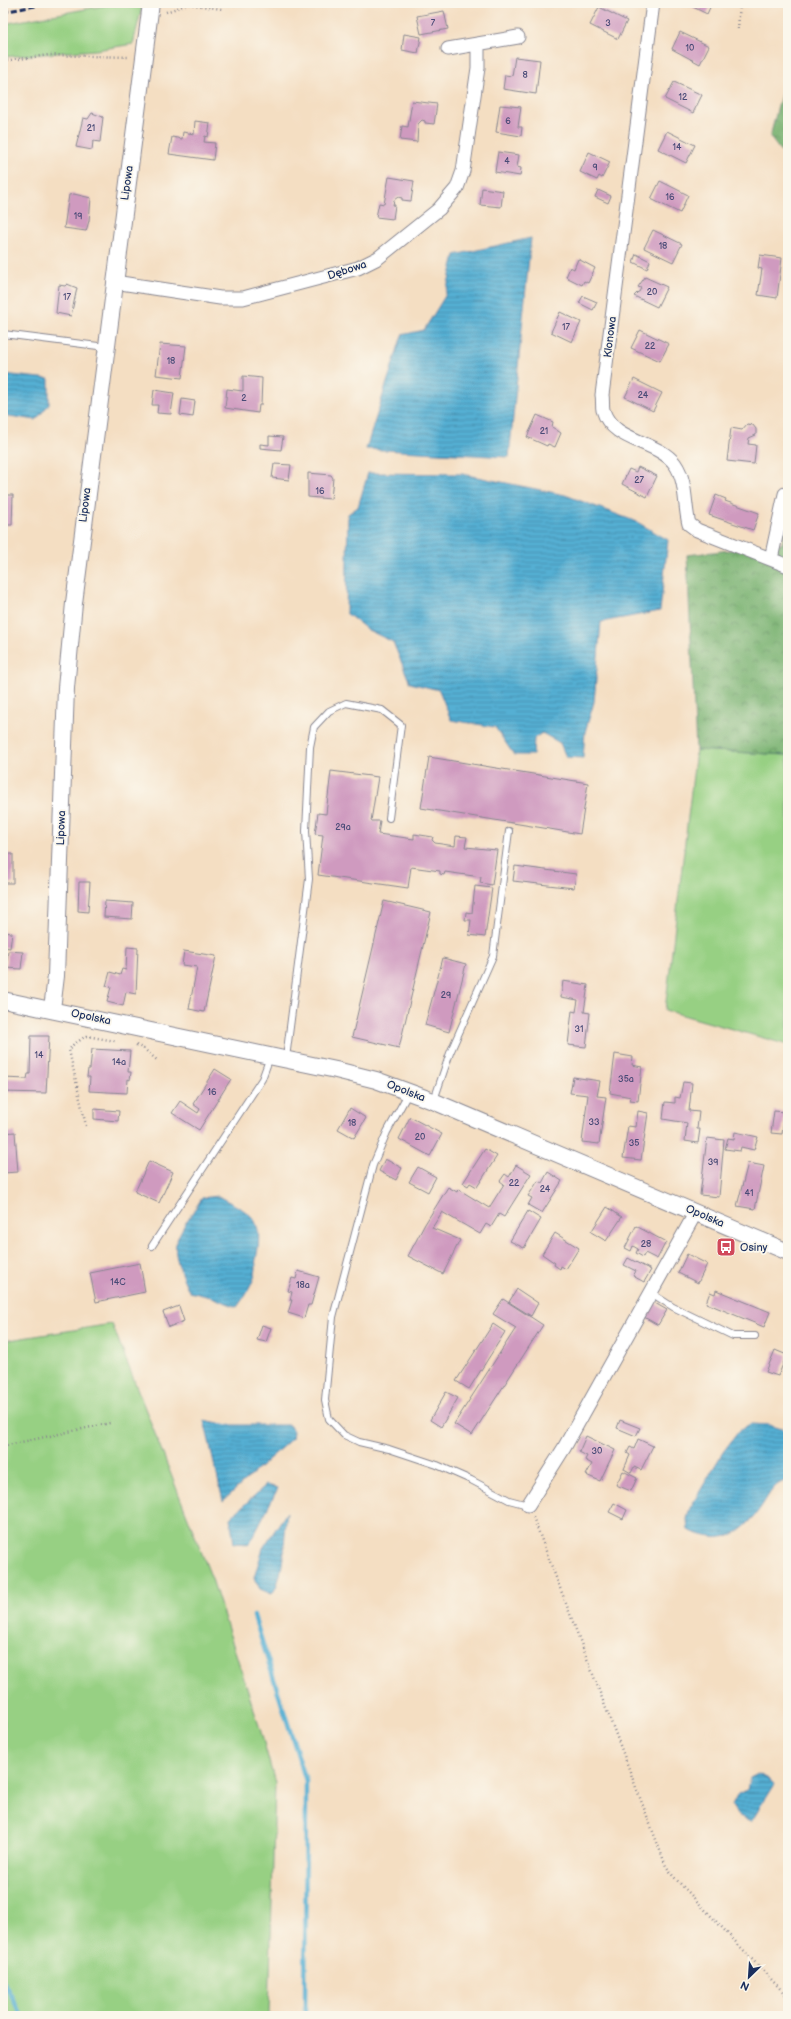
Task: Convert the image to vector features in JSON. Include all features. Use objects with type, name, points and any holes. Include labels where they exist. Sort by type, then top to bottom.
[{"type":"street","name":"Lipowa","points":[[52,1009],[56,976],[66,688],[76,580],[151,3]]},
{"type":"street","name":"Klonowa","points":[[653,3],[602,395],[603,410],[609,423],[622,433],[664,453],[675,464],[681,476],[685,491],[689,524],[697,530],[788,566]]},
{"type":"street","points":[[448,49],[518,37]]},
{"type":"street","name":"Dębowa","points":[[114,282],[220,298],[243,298],[358,268],[378,258],[439,209],[457,188],[463,171],[476,83],[478,68],[478,44]]},
{"type":"street","points":[[771,559],[785,494]]},
{"type":"street","name":"Opolska","points":[[3,1000],[278,1057],[376,1080],[434,1102],[788,1252]]},
{"type":"street","points":[[528,1505],[564,1448],[696,1212]]},
{"type":"lane","points":[[3,334],[106,347]]},
{"type":"lane","points":[[152,1246],[278,1057],[309,879],[306,831],[310,746],[314,727],[329,711],[346,703],[382,710],[401,726],[389,818]]},
{"type":"lane","points":[[434,1102],[450,1053],[493,956],[509,831]]},
{"type":"lane","points":[[409,1092],[387,1132],[373,1165],[333,1317],[325,1400],[329,1419],[344,1435],[359,1442],[389,1449],[437,1465],[471,1480],[509,1500],[528,1505]]},
{"type":"lane","points":[[651,1293],[673,1307],[733,1336],[755,1336]]},
{"type":"path","points":[[149,21],[178,6],[188,3],[222,9]]},
{"type":"path","points":[[738,29],[740,3]]},
{"type":"path","points":[[3,61],[49,55],[144,57]]},
{"type":"path","points":[[785,494],[788,462]]},
{"type":"path","points":[[86,1126],[69,1050],[86,1036],[122,1042]]},
{"type":"path","points":[[134,1044],[144,1048],[158,1061]]},
{"type":"path","points":[[3,1446],[110,1423]]},
{"type":"path","points":[[528,1505],[666,1866],[673,1876],[788,1997]]},
{"type":"green space","points":[[119,3],[143,3],[133,44],[96,50],[3,57],[3,24]]},
{"type":"green space","points":[[788,68],[788,161],[770,137]]},
{"type":"green space","points":[[788,507],[788,755],[696,750],[687,555],[782,544]]},
{"type":"green space","points":[[696,750],[788,755],[788,1045],[665,1010]]},
{"type":"green space","points":[[112,1324],[212,1579],[261,1732],[275,1783],[269,2016],[3,2016],[3,1341]]},
{"type":"water","points":[[531,238],[509,457],[366,449],[402,335],[424,330],[445,296],[455,255]]},
{"type":"water","points":[[3,374],[49,379],[49,404],[36,420],[3,415]]},
{"type":"water","points":[[368,473],[462,474],[565,495],[637,522],[668,540],[660,611],[601,622],[594,702],[585,732],[583,758],[566,757],[560,743],[542,733],[534,738],[533,755],[514,755],[495,727],[451,720],[439,690],[410,683],[393,642],[368,630],[346,613],[348,514],[358,507]]},
{"type":"water","points":[[218,1196],[239,1207],[250,1215],[254,1219],[258,1230],[259,1242],[254,1278],[249,1289],[237,1307],[211,1297],[190,1292],[182,1276],[176,1255],[175,1249],[180,1233],[202,1198]]},
{"type":"water","points":[[204,1420],[229,1425],[289,1425],[293,1431],[292,1438],[223,1501]]},
{"type":"water","points":[[750,1424],[769,1425],[788,1431],[788,1480],[779,1483],[770,1492],[756,1515],[740,1530],[732,1535],[712,1537],[688,1530],[687,1519],[690,1508],[723,1452],[739,1431]]},
{"type":"water","points":[[266,1485],[278,1488],[249,1544],[234,1543],[230,1518]]},
{"type":"water","points":[[287,1512],[282,1566],[272,1594],[260,1589],[254,1578],[263,1548]]},
{"type":"water","points":[[758,1774],[769,1779],[774,1784],[751,1821],[737,1815],[732,1805],[737,1795],[747,1790],[750,1778]]},
{"type":"building","points":[[685,3],[712,3],[707,14]]},
{"type":"building","points":[[599,7],[627,21],[618,39],[590,25]]},
{"type":"building","points":[[444,11],[448,29],[421,34],[417,16]]},
{"type":"building","points":[[680,32],[709,46],[700,64],[672,49]]},
{"type":"building","points":[[404,34],[421,37],[418,53],[402,50]]},
{"type":"building","points":[[515,57],[540,60],[536,94],[503,89],[505,75],[512,76]]},
{"type":"building","points":[[674,82],[702,95],[693,113],[665,99]]},
{"type":"building","points":[[412,101],[437,104],[434,124],[425,123],[425,121],[422,120],[418,124],[417,142],[400,140],[402,126],[408,127]]},
{"type":"building","points":[[500,105],[521,107],[518,127],[522,127],[521,136],[496,132]]},
{"type":"building","points":[[92,113],[103,117],[100,142],[93,141],[92,150],[76,147],[83,118],[88,119]]},
{"type":"building","points":[[195,121],[210,123],[208,137],[205,136],[204,142],[215,143],[213,160],[169,154],[172,137],[182,139],[183,132],[194,134]]},
{"type":"building","points":[[667,131],[695,145],[686,163],[658,149]]},
{"type":"building","points":[[498,152],[519,155],[517,167],[521,168],[520,176],[495,172]]},
{"type":"building","points":[[589,152],[610,162],[602,178],[599,176],[597,180],[580,172]]},
{"type":"building","points":[[389,177],[414,181],[411,201],[402,200],[402,198],[398,197],[394,200],[393,205],[395,205],[393,219],[376,217],[379,203],[384,204]]},
{"type":"building","points":[[660,181],[688,195],[680,213],[651,199]]},
{"type":"building","points":[[482,188],[503,191],[501,207],[480,205]]},
{"type":"building","points":[[598,190],[611,196],[608,203],[595,197]]},
{"type":"building","points":[[74,194],[91,198],[89,221],[86,231],[64,228],[69,195]]},
{"type":"building","points":[[653,230],[682,244],[673,262],[644,248]]},
{"type":"building","points":[[636,254],[650,261],[647,269],[633,262]]},
{"type":"building","points":[[760,255],[782,258],[777,298],[758,295],[762,269],[758,268]]},
{"type":"building","points":[[578,259],[595,268],[588,283],[584,281],[582,285],[566,277],[570,267],[574,269]]},
{"type":"building","points":[[645,277],[667,287],[657,307],[634,296],[639,292],[641,288],[638,287]]},
{"type":"building","points":[[67,284],[77,288],[71,316],[56,313],[59,285],[65,286]]},
{"type":"building","points":[[583,296],[597,302],[593,310],[579,303]]},
{"type":"building","points":[[560,312],[581,322],[572,342],[551,332]]},
{"type":"building","points":[[640,330],[669,344],[660,361],[631,348]]},
{"type":"building","points":[[160,344],[186,346],[182,378],[156,375]]},
{"type":"building","points":[[243,376],[262,378],[261,405],[259,405],[258,413],[225,408],[227,389],[243,391]]},
{"type":"building","points":[[634,379],[662,393],[653,411],[625,397]]},
{"type":"building","points":[[154,390],[174,393],[171,414],[157,413],[158,405],[152,405]]},
{"type":"building","points":[[182,399],[195,401],[193,417],[180,415]]},
{"type":"building","points":[[537,415],[553,422],[552,427],[561,433],[555,447],[548,444],[547,446],[527,437]]},
{"type":"building","points":[[747,424],[753,425],[756,429],[756,435],[749,438],[748,444],[756,445],[754,464],[727,461],[731,428],[742,430]]},
{"type":"building","points":[[269,436],[283,437],[281,450],[260,448],[260,444],[269,445]]},
{"type":"building","points":[[274,464],[291,465],[289,480],[272,478]]},
{"type":"building","points":[[638,467],[657,476],[647,497],[622,484],[629,469],[636,472]]},
{"type":"building","points":[[308,473],[331,475],[333,478],[331,499],[308,497]]},
{"type":"building","points":[[3,495],[13,495],[12,525],[3,525]]},
{"type":"building","points":[[716,495],[726,499],[725,501],[759,513],[753,530],[709,515]]},
{"type":"building","points":[[429,757],[588,783],[580,834],[421,808]]},
{"type":"building","points":[[331,771],[378,777],[371,821],[380,821],[378,834],[414,839],[414,834],[433,837],[432,840],[435,843],[455,846],[456,836],[467,837],[465,847],[497,850],[492,885],[480,883],[481,877],[445,872],[444,875],[440,874],[440,871],[411,867],[408,888],[318,875],[323,835],[315,834],[318,813],[326,814]]},
{"type":"building","points":[[3,849],[5,849],[6,854],[13,854],[13,883],[3,883]]},
{"type":"building","points":[[515,866],[576,874],[574,888],[513,881]]},
{"type":"building","points":[[79,882],[90,882],[88,912],[78,911]]},
{"type":"building","points":[[475,886],[492,888],[485,937],[469,935],[471,920],[465,920],[466,912],[472,913]]},
{"type":"building","points":[[105,901],[133,903],[132,919],[104,917]]},
{"type":"building","points":[[384,901],[431,912],[399,1048],[352,1037]]},
{"type":"building","points":[[3,932],[12,933],[10,948],[3,947]]},
{"type":"building","points":[[127,947],[138,948],[136,994],[126,992],[123,1006],[107,1002],[111,987],[106,986],[110,972],[120,975],[122,969],[126,970]]},
{"type":"building","points":[[8,951],[23,952],[21,969],[6,968]]},
{"type":"building","points":[[184,951],[216,956],[204,1012],[189,1009],[197,967],[182,965]]},
{"type":"building","points":[[443,958],[466,964],[449,1032],[425,1025]]},
{"type":"building","points":[[563,981],[588,985],[584,1012],[590,1013],[586,1047],[568,1045],[572,1011],[576,1012],[578,1000],[561,997]]},
{"type":"building","points":[[31,1036],[49,1036],[46,1093],[3,1092],[3,1078],[27,1079],[28,1074],[30,1074]]},
{"type":"building","points":[[92,1049],[130,1051],[128,1072],[131,1072],[130,1080],[128,1079],[127,1093],[89,1091],[90,1077],[87,1077],[88,1069],[90,1069]]},
{"type":"building","points":[[615,1054],[633,1057],[632,1065],[642,1067],[638,1101],[630,1100],[631,1097],[610,1093]]},
{"type":"building","points":[[215,1069],[231,1079],[199,1130],[172,1113],[180,1101],[198,1113],[200,1109],[193,1104]]},
{"type":"building","points":[[573,1077],[600,1081],[597,1096],[606,1097],[599,1144],[582,1142],[588,1095],[570,1093]]},
{"type":"building","points":[[683,1082],[692,1083],[689,1111],[699,1112],[697,1129],[700,1129],[698,1143],[685,1141],[687,1123],[663,1119],[665,1102],[675,1103],[675,1097],[680,1098]]},
{"type":"building","points":[[350,1108],[366,1118],[354,1138],[338,1129]]},
{"type":"building","points":[[94,1109],[119,1111],[118,1121],[94,1119]]},
{"type":"building","points":[[638,1111],[648,1113],[641,1160],[623,1158],[628,1126],[636,1127]]},
{"type":"building","points":[[774,1111],[785,1112],[782,1134],[771,1133]]},
{"type":"building","points":[[410,1117],[442,1134],[430,1156],[399,1139]]},
{"type":"building","points":[[15,1132],[18,1172],[3,1173],[3,1133]]},
{"type":"building","points":[[735,1132],[758,1137],[754,1150],[741,1147],[740,1151],[725,1149],[728,1138],[734,1139]]},
{"type":"building","points":[[707,1138],[724,1140],[719,1197],[700,1195]]},
{"type":"building","points":[[485,1149],[497,1156],[477,1187],[470,1183],[468,1186],[463,1183]]},
{"type":"building","points":[[385,1159],[402,1168],[396,1180],[379,1171]]},
{"type":"building","points":[[149,1161],[173,1172],[159,1203],[135,1192]]},
{"type":"building","points":[[748,1163],[764,1166],[755,1209],[737,1206]]},
{"type":"building","points":[[516,1165],[531,1174],[504,1217],[499,1214],[491,1227],[486,1224],[480,1234],[442,1212],[432,1228],[460,1240],[443,1274],[408,1256],[425,1224],[448,1187],[457,1192],[458,1189],[489,1208],[504,1184],[500,1181],[505,1174],[509,1177]]},
{"type":"building","points":[[418,1167],[436,1177],[428,1192],[409,1182]]},
{"type":"building","points":[[548,1172],[562,1181],[542,1213],[528,1205],[532,1198],[528,1196],[538,1181],[542,1183]]},
{"type":"building","points":[[607,1207],[622,1217],[606,1241],[591,1232]]},
{"type":"building","points":[[528,1211],[541,1219],[524,1248],[510,1241]]},
{"type":"building","points":[[636,1226],[666,1242],[657,1259],[645,1253],[643,1257],[636,1253],[638,1249],[633,1246],[631,1251],[625,1248]]},
{"type":"building","points":[[555,1233],[579,1248],[566,1269],[561,1266],[560,1269],[554,1265],[555,1263],[542,1254]]},
{"type":"building","points":[[687,1254],[707,1264],[698,1283],[678,1273]]},
{"type":"building","points":[[628,1258],[651,1270],[644,1282],[633,1276],[636,1271],[624,1265]]},
{"type":"building","points":[[140,1263],[145,1292],[96,1302],[90,1273]]},
{"type":"building","points":[[298,1271],[319,1277],[311,1305],[308,1305],[304,1318],[288,1313],[292,1300],[290,1300],[292,1292],[288,1291],[292,1278],[296,1279]]},
{"type":"building","points":[[517,1289],[538,1303],[531,1316],[509,1302]]},
{"type":"building","points":[[716,1290],[770,1312],[764,1327],[706,1303],[710,1292],[715,1294]]},
{"type":"building","points":[[503,1299],[543,1325],[472,1435],[454,1424],[516,1328],[493,1314]]},
{"type":"building","points":[[653,1302],[667,1310],[658,1325],[644,1317]]},
{"type":"building","points":[[179,1306],[184,1321],[169,1327],[163,1312]]},
{"type":"building","points":[[493,1324],[505,1332],[469,1389],[456,1381]]},
{"type":"building","points":[[262,1325],[271,1328],[266,1342],[257,1340]]},
{"type":"building","points":[[775,1350],[787,1355],[778,1376],[766,1372]]},
{"type":"building","points":[[446,1392],[458,1398],[441,1427],[430,1420]]},
{"type":"building","points":[[620,1420],[640,1428],[636,1436],[617,1428]]},
{"type":"building","points":[[586,1436],[615,1450],[600,1481],[586,1475],[592,1464],[585,1460],[587,1456],[579,1452]]},
{"type":"building","points":[[638,1439],[653,1446],[641,1470],[634,1467],[631,1473],[624,1469],[630,1455],[627,1453],[630,1447],[634,1449]]},
{"type":"building","points":[[623,1471],[637,1478],[631,1491],[616,1485]]},
{"type":"building","points":[[614,1503],[627,1510],[623,1519],[609,1512]]},
{"type":"waterway","points":[[254,1616],[306,1781],[305,2016]]},
{"type":"waterway","points":[[3,1981],[22,2016]]},
{"type":"railway","points":[[3,12],[51,3]]},
{"type":"place","name":"Osiny","points":[[726,1247]]}]
